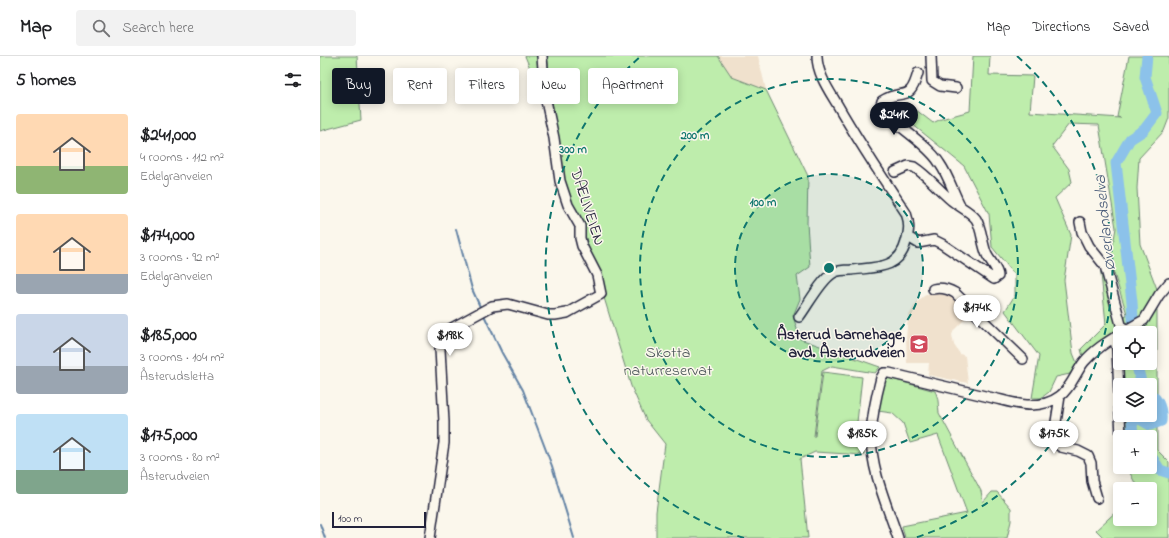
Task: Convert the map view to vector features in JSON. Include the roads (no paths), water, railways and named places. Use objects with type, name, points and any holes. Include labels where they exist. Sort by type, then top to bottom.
[{"type":"street","name":"DÆLIVEIEN","points":[[430,538],[444,443],[440,349],[441,340],[445,333],[492,306],[508,304],[548,315],[555,315],[567,313],[601,294],[596,276],[582,246],[580,226],[568,205],[560,182],[554,138],[545,96],[542,56]]},
{"type":"street","points":[[799,317],[826,278],[834,273],[892,263],[904,252],[910,229],[909,220],[906,213],[851,129],[826,84],[817,65],[817,56]]},
{"type":"street","points":[[931,56],[932,81],[940,86],[956,88]]},
{"type":"street","points":[[918,73],[911,91],[907,94],[886,98],[880,105],[880,109],[936,158],[948,177],[953,192],[962,208]]},
{"type":"street","points":[[895,172],[908,166],[914,167],[976,220],[984,248],[998,276],[994,279],[934,240],[918,242],[908,237]]},
{"type":"street","points":[[1080,222],[1082,232],[1089,246],[1105,266],[1117,326]]},
{"type":"street","points":[[1136,326],[1147,317],[1159,295],[1169,283]]},
{"type":"street","points":[[933,289],[949,289],[955,293],[1023,359]]},
{"type":"street","points":[[898,538],[880,486],[872,456],[871,435],[873,416],[881,378],[884,372],[889,372],[944,387],[1020,403],[1039,404],[1050,402],[1060,396],[1085,361],[1102,345],[1113,338]]},
{"type":"street","points":[[1118,370],[1121,430]]},
{"type":"street","points":[[1060,396],[1054,435],[1056,443],[1060,447],[1078,451],[1088,456],[1091,463],[1092,481],[1097,498]]},
{"type":"waterway","name":"Øverlandselva","points":[[1134,326],[1116,163],[1130,139],[1144,130],[1157,113],[1145,77],[1147,56]]},
{"type":"waterway","points":[[456,229],[472,289],[481,309]]},
{"type":"waterway","points":[[483,313],[502,353],[523,390],[552,466],[574,538]]},
{"type":"waterway","name":"Øverlandselva","points":[[1138,370],[1140,378]]},
{"type":"waterway","name":"Øverlandselva","points":[[1145,422],[1150,425],[1161,421],[1161,413],[1157,401]]},
{"type":"waterway","name":"Øverlandselva","points":[[1132,430],[1133,422]]},
{"type":"waterway","name":"Øverlandselva","points":[[1157,465],[1160,470],[1169,473]]},
{"type":"waterway","points":[[320,524],[325,538]]},
{"type":"place","name":"Åsterud barnehage, avd. Åsterudveien","points":[[919,344]]},
{"type":"park label","name":"Skotta naturreservat","points":[[668,362]]}]
